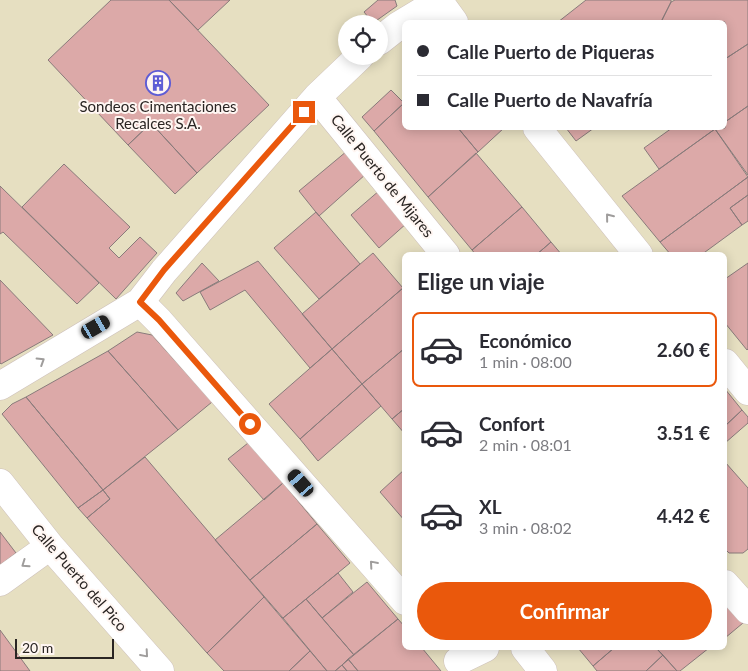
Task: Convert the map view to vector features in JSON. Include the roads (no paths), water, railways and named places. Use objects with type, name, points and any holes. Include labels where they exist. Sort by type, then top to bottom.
[{"type":"street","points":[[412,20],[443,6]]},
{"type":"street","points":[[388,34],[402,24]]},
{"type":"street","points":[[0,386],[140,302],[164,270],[317,97],[351,65]]},
{"type":"street","name":"Calle Puerto de Mijares","points":[[317,97],[444,252]]},
{"type":"street","points":[[539,130],[637,252]]},
{"type":"street","points":[[140,302],[159,320],[402,598]]},
{"type":"street","points":[[727,366],[748,392]]},
{"type":"street","name":"Calle Puerto del Pico","points":[[0,483],[50,546],[160,671]]},
{"type":"street","points":[[0,582],[50,546]]},
{"type":"street","points":[[456,660],[480,650]]},
{"type":"street","points":[[527,650],[543,671]]},
{"type":"place","name":"Sondeos Cimentaciones Recalces S.A.","points":[[158,83]]}]
